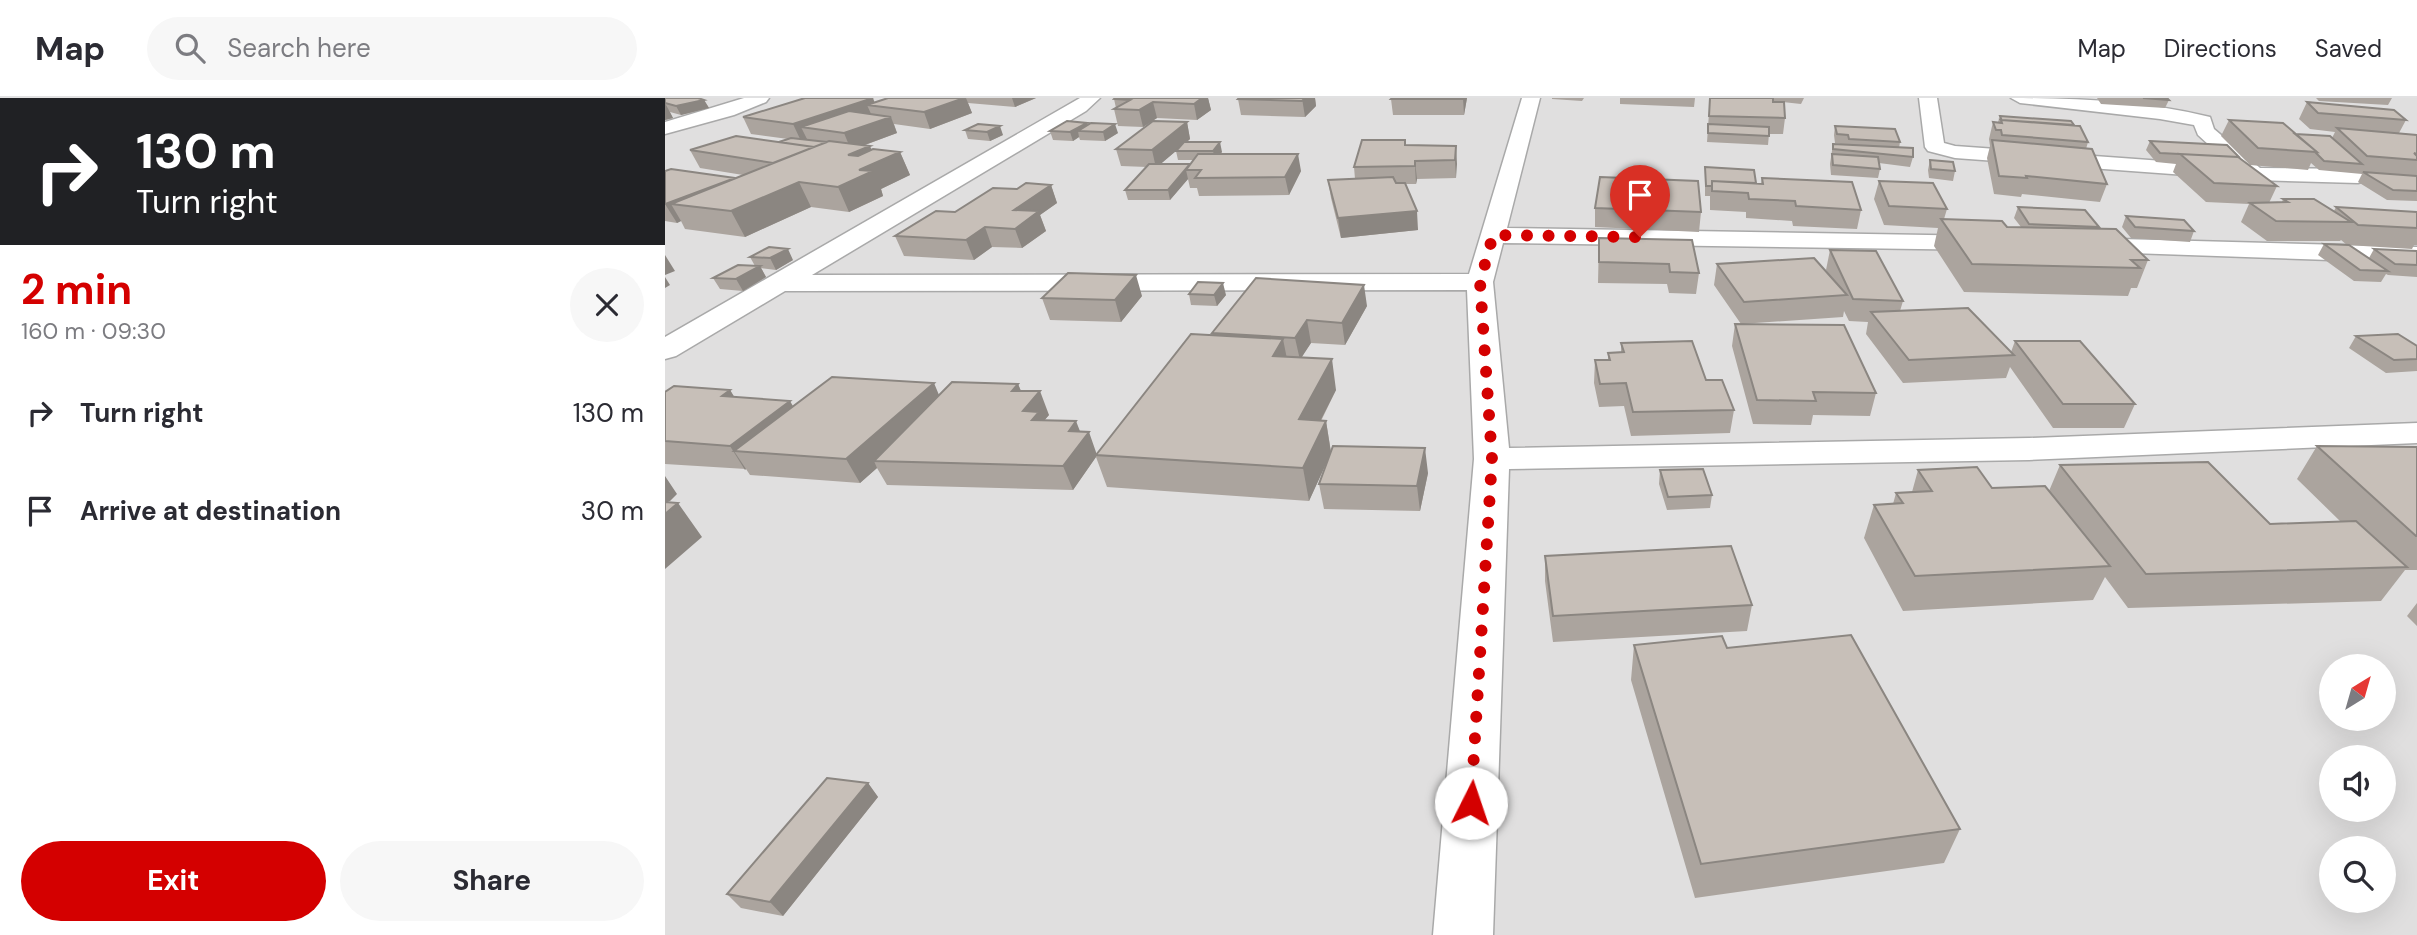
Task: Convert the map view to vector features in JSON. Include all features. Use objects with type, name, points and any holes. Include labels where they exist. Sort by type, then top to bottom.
[{"type":"street","points":[[665,128],[727,111],[760,98]]},
{"type":"street","points":[[665,351],[1091,98]]},
{"type":"street","points":[[1463,935],[1492,459],[1480,282],[1531,98]]},
{"type":"street","points":[[1928,98],[1935,147],[1955,152],[2254,174],[2358,176]]},
{"type":"street","points":[[2020,98],[2160,113],[2203,121],[2205,131],[2254,174]]},
{"type":"street","points":[[1493,235],[1888,239],[2011,244]]},
{"type":"street","points":[[2052,245],[2417,256]]},
{"type":"street","points":[[783,283],[1480,282]]},
{"type":"street","points":[[1492,459],[2029,449],[2417,433]]},
{"type":"shaded area","points":[[665,98],[2417,98],[2417,935],[665,935]]},
{"type":"building","points":[[665,98],[704,100],[676,106],[665,103]]},
{"type":"building","points":[[805,98],[873,98],[793,124],[743,117]]},
{"type":"building","points":[[888,98],[964,98],[924,112],[867,105]]},
{"type":"building","points":[[1115,98],[1202,98],[1194,104],[1153,102],[1139,110],[1114,109],[1130,100]]},
{"type":"building","points":[[1239,98],[1305,98],[1302,101]]},
{"type":"building","points":[[1463,98],[1463,99],[1391,99]]},
{"type":"building","points":[[1710,98],[1773,98],[1773,102],[1784,102],[1785,118],[1709,116]]},
{"type":"building","points":[[2307,102],[2394,110],[2406,120],[2318,113]]},
{"type":"building","points":[[849,111],[891,117],[844,133],[801,127]]},
{"type":"building","points":[[2000,116],[2071,121],[2074,125],[2002,120]]},
{"type":"building","points":[[2001,120],[2080,126],[2088,142],[2002,135],[1993,122],[2002,123]]},
{"type":"building","points":[[2229,120],[2283,123],[2317,152],[2258,148]]},
{"type":"building","points":[[1067,121],[1087,123],[1070,132],[1050,131]]},
{"type":"building","points":[[1153,121],[1187,122],[1152,150],[1116,149]]},
{"type":"building","points":[[1091,123],[1115,124],[1103,132],[1078,131]]},
{"type":"building","points":[[978,124],[1000,126],[987,132],[965,130]]},
{"type":"building","points":[[1708,124],[1769,127],[1769,136],[1708,133]]},
{"type":"building","points":[[1835,126],[1895,129],[1900,142],[1849,139],[1848,135],[1837,134]]},
{"type":"building","points":[[2337,128],[2417,135],[2417,154],[2414,153],[2417,160],[2367,156]]},
{"type":"building","points":[[2295,134],[2330,136],[2362,164],[2324,161]]},
{"type":"building","points":[[736,136],[814,147],[773,163],[690,150]]},
{"type":"building","points":[[791,138],[827,142],[814,147],[779,142]]},
{"type":"building","points":[[1362,140],[1405,140],[1405,145],[1456,146],[1455,160],[1415,161],[1415,166],[1354,167]]},
{"type":"building","points":[[1992,140],[2092,149],[2107,184],[1999,176]]},
{"type":"building","points":[[829,141],[870,146],[848,155],[858,156],[873,149],[900,152],[859,170],[873,171],[838,187],[799,182],[731,211],[671,204]]},
{"type":"building","points":[[2150,141],[2227,145],[2240,158],[2160,153]]},
{"type":"building","points":[[1184,142],[1220,142],[1213,151],[1176,151]]},
{"type":"building","points":[[1833,144],[1913,148],[1913,157],[1833,149]]},
{"type":"building","points":[[1198,154],[1298,154],[1285,177],[1195,178],[1201,170],[1186,170]]},
{"type":"building","points":[[1832,154],[1878,157],[1880,169],[1833,165]]},
{"type":"building","points":[[2180,154],[2238,157],[2277,186],[2214,183]]},
{"type":"building","points":[[1930,160],[1953,162],[1955,171],[1931,169]]},
{"type":"building","points":[[1149,164],[1190,164],[1168,190],[1125,190]]},
{"type":"building","points":[[1705,167],[1754,170],[1756,183],[1712,181],[1712,186],[1706,186]]},
{"type":"building","points":[[671,169],[735,178],[665,204],[665,171]]},
{"type":"building","points":[[2363,172],[2417,176],[2417,191],[2393,190]]},
{"type":"building","points":[[1393,177],[1396,183],[1405,183],[1417,211],[1338,218],[1328,180]]},
{"type":"building","points":[[1600,177],[1698,181],[1701,212],[1595,208]]},
{"type":"building","points":[[1762,178],[1852,182],[1861,210],[1796,206],[1795,201],[1749,199],[1748,193],[1712,191],[1712,181],[1763,184]]},
{"type":"building","points":[[1879,181],[1933,183],[1947,209],[1889,206]]},
{"type":"building","points":[[1026,183],[1051,185],[1014,210],[1039,211],[1015,229],[985,227],[966,240],[895,236],[936,211],[955,212],[993,188],[1017,189]]},
{"type":"building","points":[[2283,199],[2314,199],[2351,222],[2276,221],[2250,203],[2288,202]]},
{"type":"building","points":[[2018,207],[2085,210],[2099,227],[2029,224]]},
{"type":"building","points":[[2336,207],[2417,212],[2417,228],[2358,225]]},
{"type":"building","points":[[2126,216],[2184,220],[2194,231],[2135,227]]},
{"type":"building","points":[[1941,219],[2002,221],[2007,227],[2116,229],[2148,260],[2131,260],[2140,268],[1972,264]]},
{"type":"building","points":[[1599,238],[1692,240],[1699,273],[1670,272],[1669,264],[1599,262]]},
{"type":"building","points":[[2324,244],[2349,245],[2388,271],[2360,270]]},
{"type":"building","points":[[769,247],[788,249],[770,258],[750,257]]},
{"type":"building","points":[[2374,249],[2417,251],[2417,265],[2395,264]]},
{"type":"building","points":[[1830,250],[1876,251],[1903,301],[1853,299]]},
{"type":"building","points":[[1814,258],[1847,295],[1744,302],[1717,264]]},
{"type":"building","points":[[738,265],[760,266],[736,279],[713,278]]},
{"type":"building","points":[[1068,273],[1136,275],[1115,300],[1042,298]]},
{"type":"building","points":[[1256,278],[1364,285],[1342,323],[1307,320],[1295,338],[1212,333]]},
{"type":"building","points":[[1198,282],[1223,283],[1214,295],[1189,294]]},
{"type":"building","points":[[1968,308],[2014,355],[1909,360],[1871,312]]},
{"type":"building","points":[[1735,324],[1844,325],[1876,393],[1813,392],[1816,401],[1757,400]]},
{"type":"building","points":[[1191,334],[1283,339],[1273,356],[1332,359],[1299,419],[1326,421],[1303,468],[1096,455]]},
{"type":"building","points":[[2398,334],[2417,346],[2417,359],[2394,360],[2356,336]]},
{"type":"building","points":[[1692,341],[1706,380],[1722,380],[1734,410],[1633,412],[1626,383],[1600,384],[1595,360],[1610,360],[1608,353],[1624,352],[1621,343]]},
{"type":"building","points":[[2015,341],[2080,341],[2135,404],[2063,404]]},
{"type":"building","points":[[832,377],[934,383],[846,459],[734,451]]},
{"type":"building","points":[[952,382],[1018,384],[1012,391],[1040,391],[1023,411],[1039,412],[1032,420],[1076,421],[1069,431],[1089,432],[1063,466],[874,461]]},
{"type":"building","points":[[674,386],[730,390],[722,396],[790,401],[730,446],[665,441],[665,392]]},
{"type":"building","points":[[1333,446],[1425,448],[1417,486],[1319,484]]},
{"type":"building","points":[[2317,446],[2417,447],[2417,536],[2416,536]]},
{"type":"building","points":[[2208,462],[2270,524],[2356,521],[2407,567],[2146,574],[2060,465]]},
{"type":"building","points":[[1977,467],[1992,488],[2045,486],[2110,566],[1915,576],[1874,505],[1903,503],[1896,493],[1932,491],[1918,470]]},
{"type":"building","points":[[1703,469],[1712,495],[1668,497],[1660,470]]},
{"type":"building","points":[[665,502],[678,503],[665,514]]},
{"type":"building","points":[[1731,546],[1752,605],[1553,616],[1545,556]]},
{"type":"building","points":[[1851,635],[1960,829],[1701,864],[1634,645],[1722,636],[1727,648]]},
{"type":"building","points":[[827,778],[868,783],[770,902],[727,894]]},
{"type":"route","points":[[1471,803],[1492,459],[1480,282],[1493,235],[1640,237]]}]
